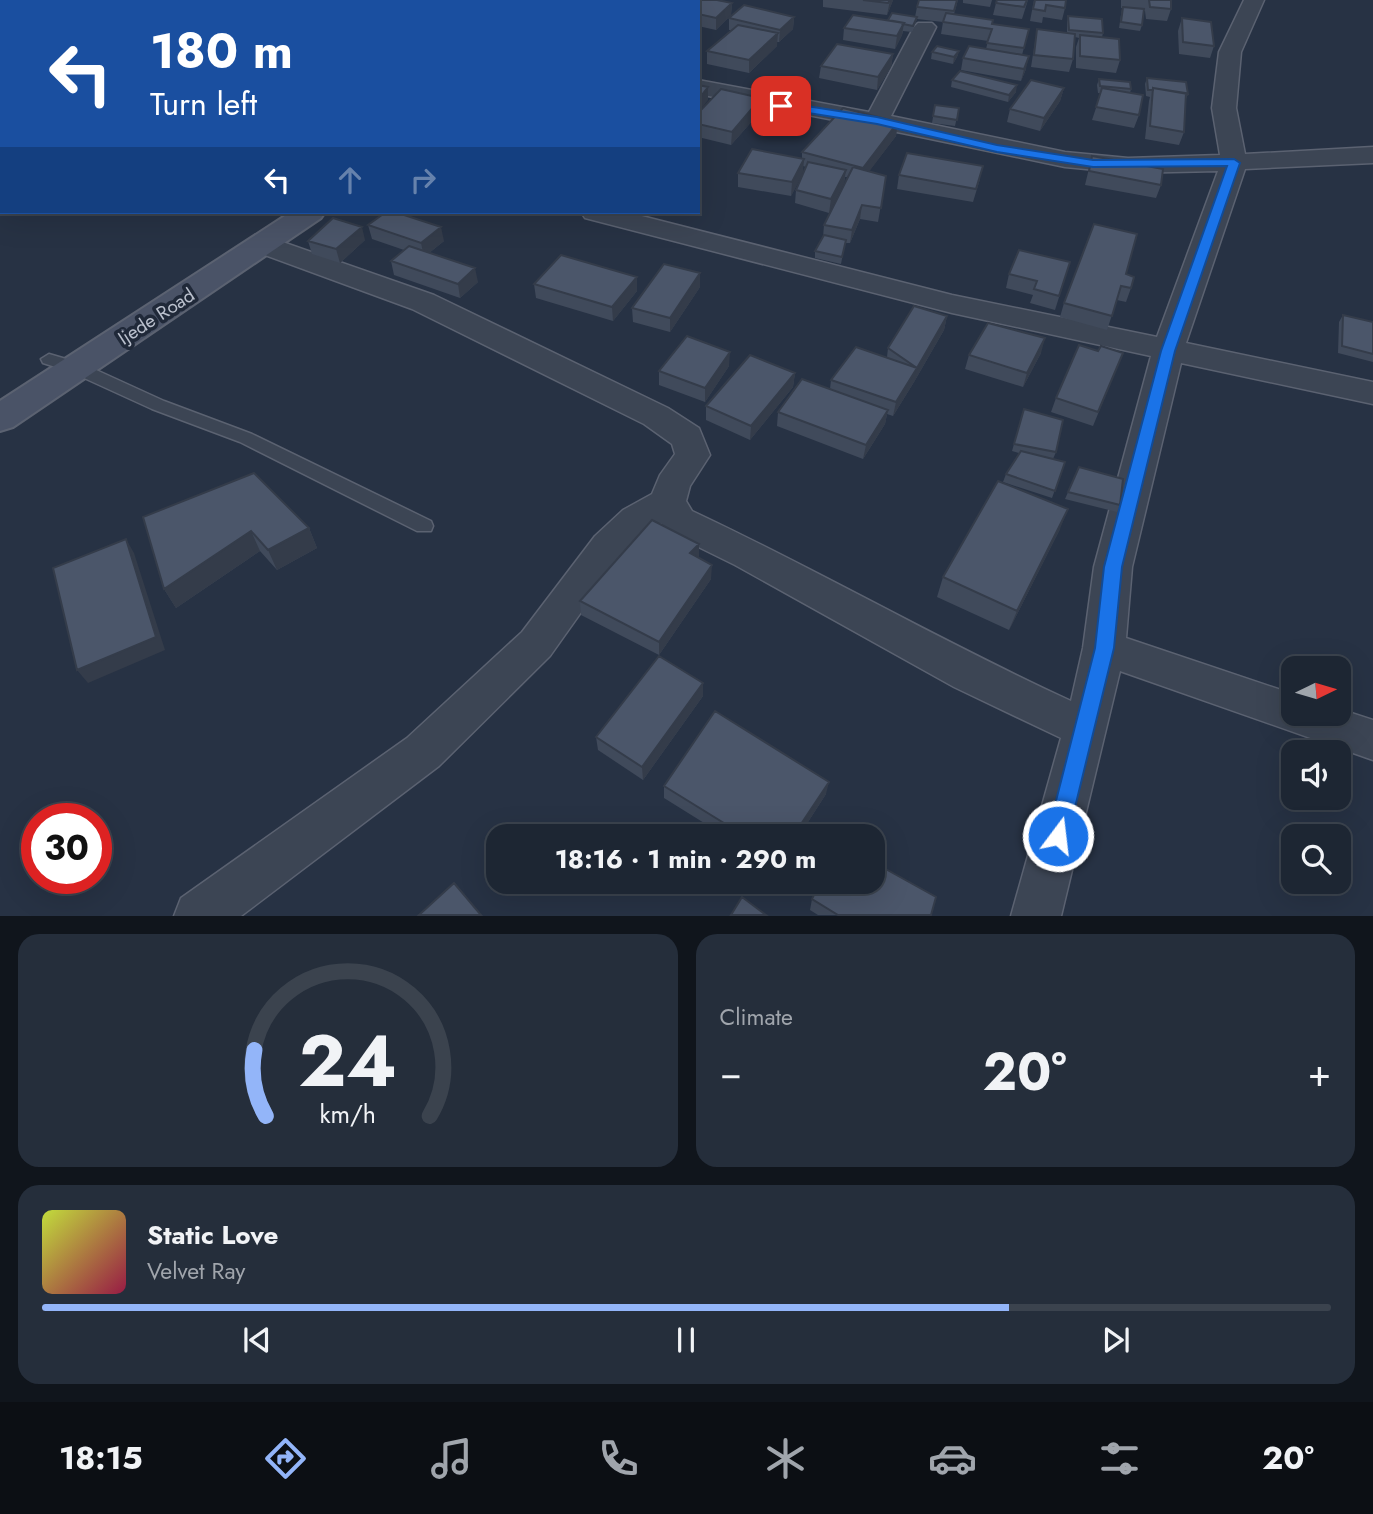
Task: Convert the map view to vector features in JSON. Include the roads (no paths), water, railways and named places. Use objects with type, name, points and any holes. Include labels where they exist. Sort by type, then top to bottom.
[{"type":"main road","name":"Ijede Road","points":[[0,418],[63,363],[275,214]]},
{"type":"main road","name":"Ijede Road","points":[[0,391],[63,363],[264,245],[307,214]]},
{"type":"street","points":[[1036,915],[1086,729],[1104,648],[1113,567],[1168,351],[1234,163],[1224,108],[1230,52],[1254,0]]},
{"type":"street","points":[[877,120],[925,27]]},
{"type":"street","points":[[700,88],[757,102],[877,120],[997,149],[1093,163],[1234,163],[1373,155]]},
{"type":"street","points":[[603,214],[953,304],[1369,393]]},
{"type":"street","points":[[199,915],[423,752],[536,644],[608,546],[636,520],[668,502],[673,484],[693,455],[687,437],[656,416],[423,302],[264,245]]},
{"type":"street","points":[[668,502],[679,521],[748,554],[970,674],[1086,729]]},
{"type":"street","points":[[1104,648],[1281,708]]},
{"type":"street","points":[[1333,726],[1373,740]]},
{"type":"lane","points":[[63,363],[158,405],[246,438],[425,526]]}]
